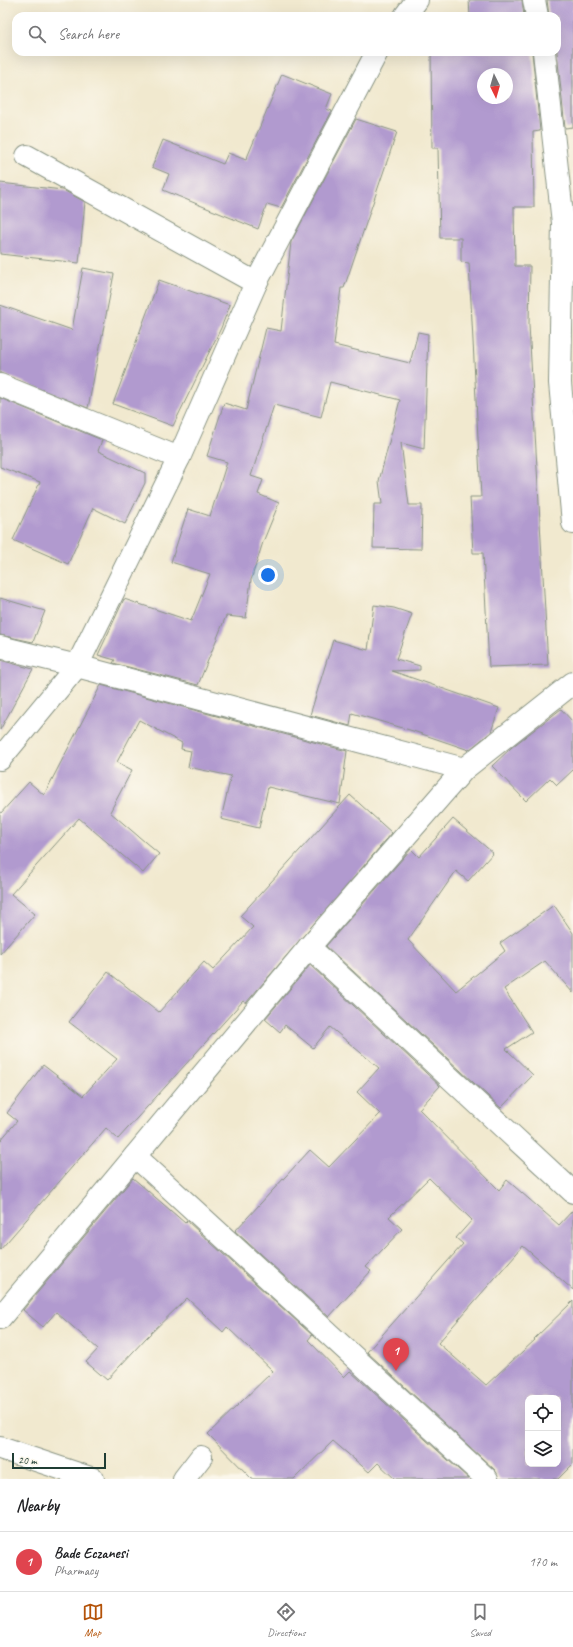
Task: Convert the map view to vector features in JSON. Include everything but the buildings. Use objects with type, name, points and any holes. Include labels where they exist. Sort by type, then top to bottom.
[{"type":"street","points":[[408,12],[417,0]]},
{"type":"street","points":[[534,0],[536,12]]},
{"type":"street","points":[[0,759],[77,666],[179,458],[256,283],[375,56]]},
{"type":"street","points":[[545,56],[568,223],[560,383],[573,523]]},
{"type":"street","points":[[27,156],[256,283]]},
{"type":"street","points":[[0,385],[179,458]]},
{"type":"street","points":[[0,647],[77,666],[464,769]]},
{"type":"street","points":[[0,1318],[309,947],[464,769],[573,683]]},
{"type":"street","points":[[309,947],[573,1192]]},
{"type":"street","points":[[135,1156],[487,1479]]},
{"type":"street","points":[[0,1448],[92,1479]]},
{"type":"street","points":[[184,1479],[201,1457]]},
{"type":"place","name":"Bade Eczanesi","points":[[396,1371]]}]
